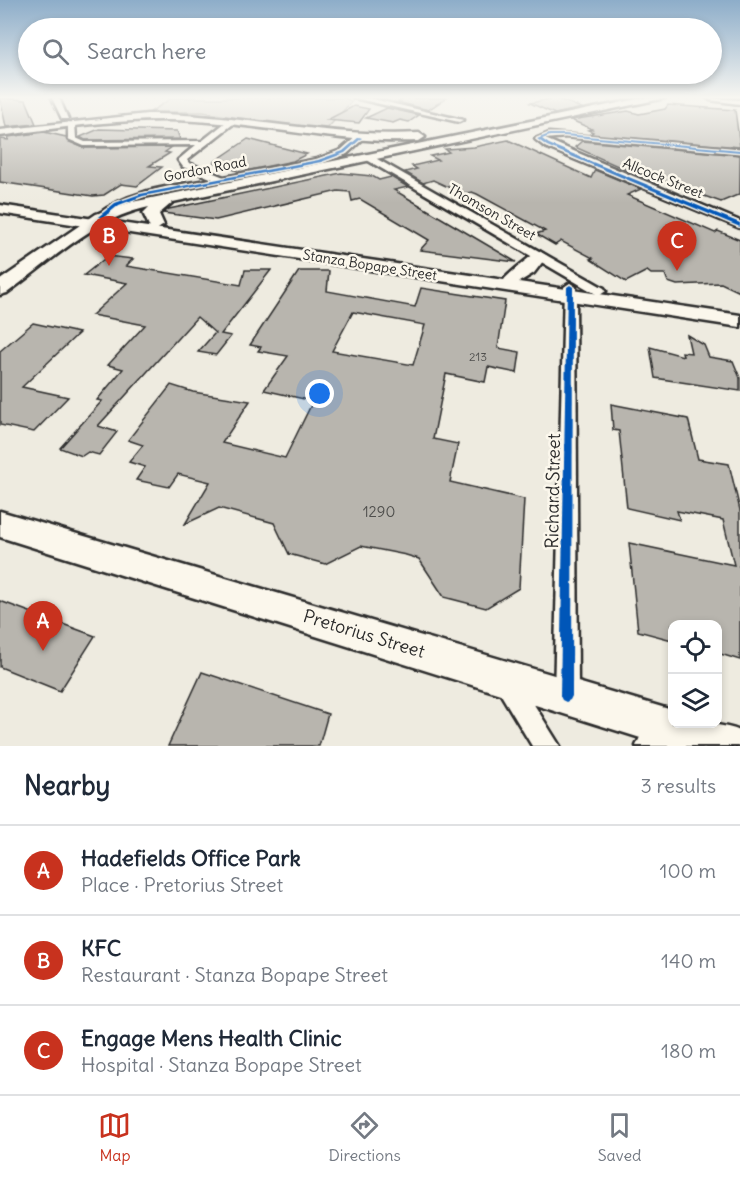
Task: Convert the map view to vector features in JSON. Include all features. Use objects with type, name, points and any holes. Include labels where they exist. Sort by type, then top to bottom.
[{"type":"main road","points":[[299,133],[363,139],[443,139],[453,142]]},
{"type":"main road","points":[[411,138],[460,133]]},
{"type":"main road","name":"Gordon Road","points":[[0,289],[97,220],[171,193],[496,133]]},
{"type":"main road","points":[[320,167],[361,152],[365,147],[363,139]]},
{"type":"main road","points":[[156,225],[151,213],[171,193]]},
{"type":"main road","name":"Stanza Bopape Street","points":[[0,202],[97,220],[570,291],[740,321]]},
{"type":"main road","name":"Stanza Bopape Street","points":[[0,209],[156,225],[512,279],[570,291],[600,291],[740,311]]},
{"type":"main road","points":[[512,279],[528,269],[539,256]]},
{"type":"main road","name":"Pretorius Street","points":[[0,524],[729,746]]},
{"type":"street","points":[[71,133],[72,139],[84,144],[203,143]]},
{"type":"street","points":[[217,133],[182,160],[186,165],[228,182]]},
{"type":"street","name":"Allcock Street","points":[[740,151],[565,135],[544,135],[539,139],[740,225]]},
{"type":"street","name":"Gordon Road","points":[[228,182],[319,161],[344,152],[363,139]]},
{"type":"street","name":"Thomson Street","points":[[370,158],[600,291]]},
{"type":"street","points":[[171,193],[190,178],[195,169]]},
{"type":"street","name":"Richard Street","points":[[566,696],[570,291]]},
{"type":"street","points":[[500,675],[547,746]]},
{"type":"street","points":[[649,746],[687,733]]},
{"type":"building","points":[[48,133],[66,137],[67,141],[84,148],[172,147],[165,152],[170,153],[149,166],[162,167],[137,186],[121,184],[104,195],[93,196],[0,182],[0,139],[9,140],[8,137]]},
{"type":"building","points":[[90,133],[178,133],[180,139],[85,140],[80,137]]},
{"type":"building","points":[[738,133],[740,147],[590,134]]},
{"type":"building","points":[[248,139],[307,154],[293,161],[240,172],[214,162]]},
{"type":"building","points":[[508,140],[591,178],[595,170],[641,189],[627,195],[715,233],[718,231],[740,240],[740,292],[721,283],[677,285],[668,282],[665,274],[651,274],[647,271],[626,282],[590,259],[593,258],[561,241],[555,245],[536,234],[545,231],[477,194],[472,192],[463,194],[433,180],[423,183],[405,172],[417,169],[412,166],[438,160],[430,156],[449,152],[445,149],[474,147]]},
{"type":"building","points":[[582,141],[740,155],[740,194],[721,202],[662,181],[656,183],[575,147]]},
{"type":"building","points":[[341,173],[372,176],[379,180],[391,177],[408,187],[394,190],[516,262],[420,250],[429,240],[360,199],[352,201],[350,192],[338,191],[216,220],[163,213],[169,209]]},
{"type":"building","points":[[108,256],[133,259],[126,266],[241,285],[245,270],[271,270],[221,334],[231,336],[216,355],[198,352],[215,333],[197,317],[98,426],[117,432],[99,455],[88,452],[82,456],[60,448],[102,401],[97,400],[123,369],[108,365],[145,325],[92,315],[127,283],[84,275]]},
{"type":"building","points":[[299,271],[329,271],[327,291],[415,307],[421,288],[505,301],[498,348],[520,352],[517,373],[488,367],[485,382],[446,374],[433,439],[458,444],[450,482],[524,499],[519,588],[486,608],[444,597],[419,559],[406,555],[361,546],[325,564],[289,554],[274,523],[219,508],[185,524],[210,482],[178,474],[169,487],[136,480],[145,467],[129,462],[143,445],[128,440],[171,385],[193,392],[250,401],[222,443],[285,458],[313,401],[264,390],[288,356],[258,351],[261,347],[250,345]],"holes":[[[353,312],[425,325],[413,365],[332,351]]]},
{"type":"building","points":[[33,323],[79,333],[22,387],[68,397],[34,432],[0,425],[0,351]]},
{"type":"building","points":[[687,335],[704,345],[709,357],[733,361],[740,378],[740,391],[655,378],[650,347],[683,356],[682,352],[691,353]]},
{"type":"building","points":[[611,404],[688,419],[698,459],[729,464],[740,510],[740,660],[722,655],[722,620],[668,620],[668,639],[638,631],[629,543],[734,565],[723,520],[677,511],[680,520],[627,508],[619,431],[613,430]]},
{"type":"building","points":[[0,601],[95,636],[60,691],[0,667]]},
{"type":"building","points":[[202,672],[328,714],[319,746],[168,746]]},
{"type":"cycle path","points":[[740,151],[565,135],[549,135],[539,139],[548,145],[740,225]]},
{"type":"cycle path","points":[[101,217],[117,204],[142,195],[319,161],[344,152],[360,138]]},
{"type":"cycle path","points":[[566,696],[570,287]]},
{"type":"place","name":"KFC","points":[[109,266]]},
{"type":"place","name":"Engage Mens Health Clinic","points":[[677,271]]},
{"type":"place","name":"Hadefields Office Park","points":[[43,651]]}]
